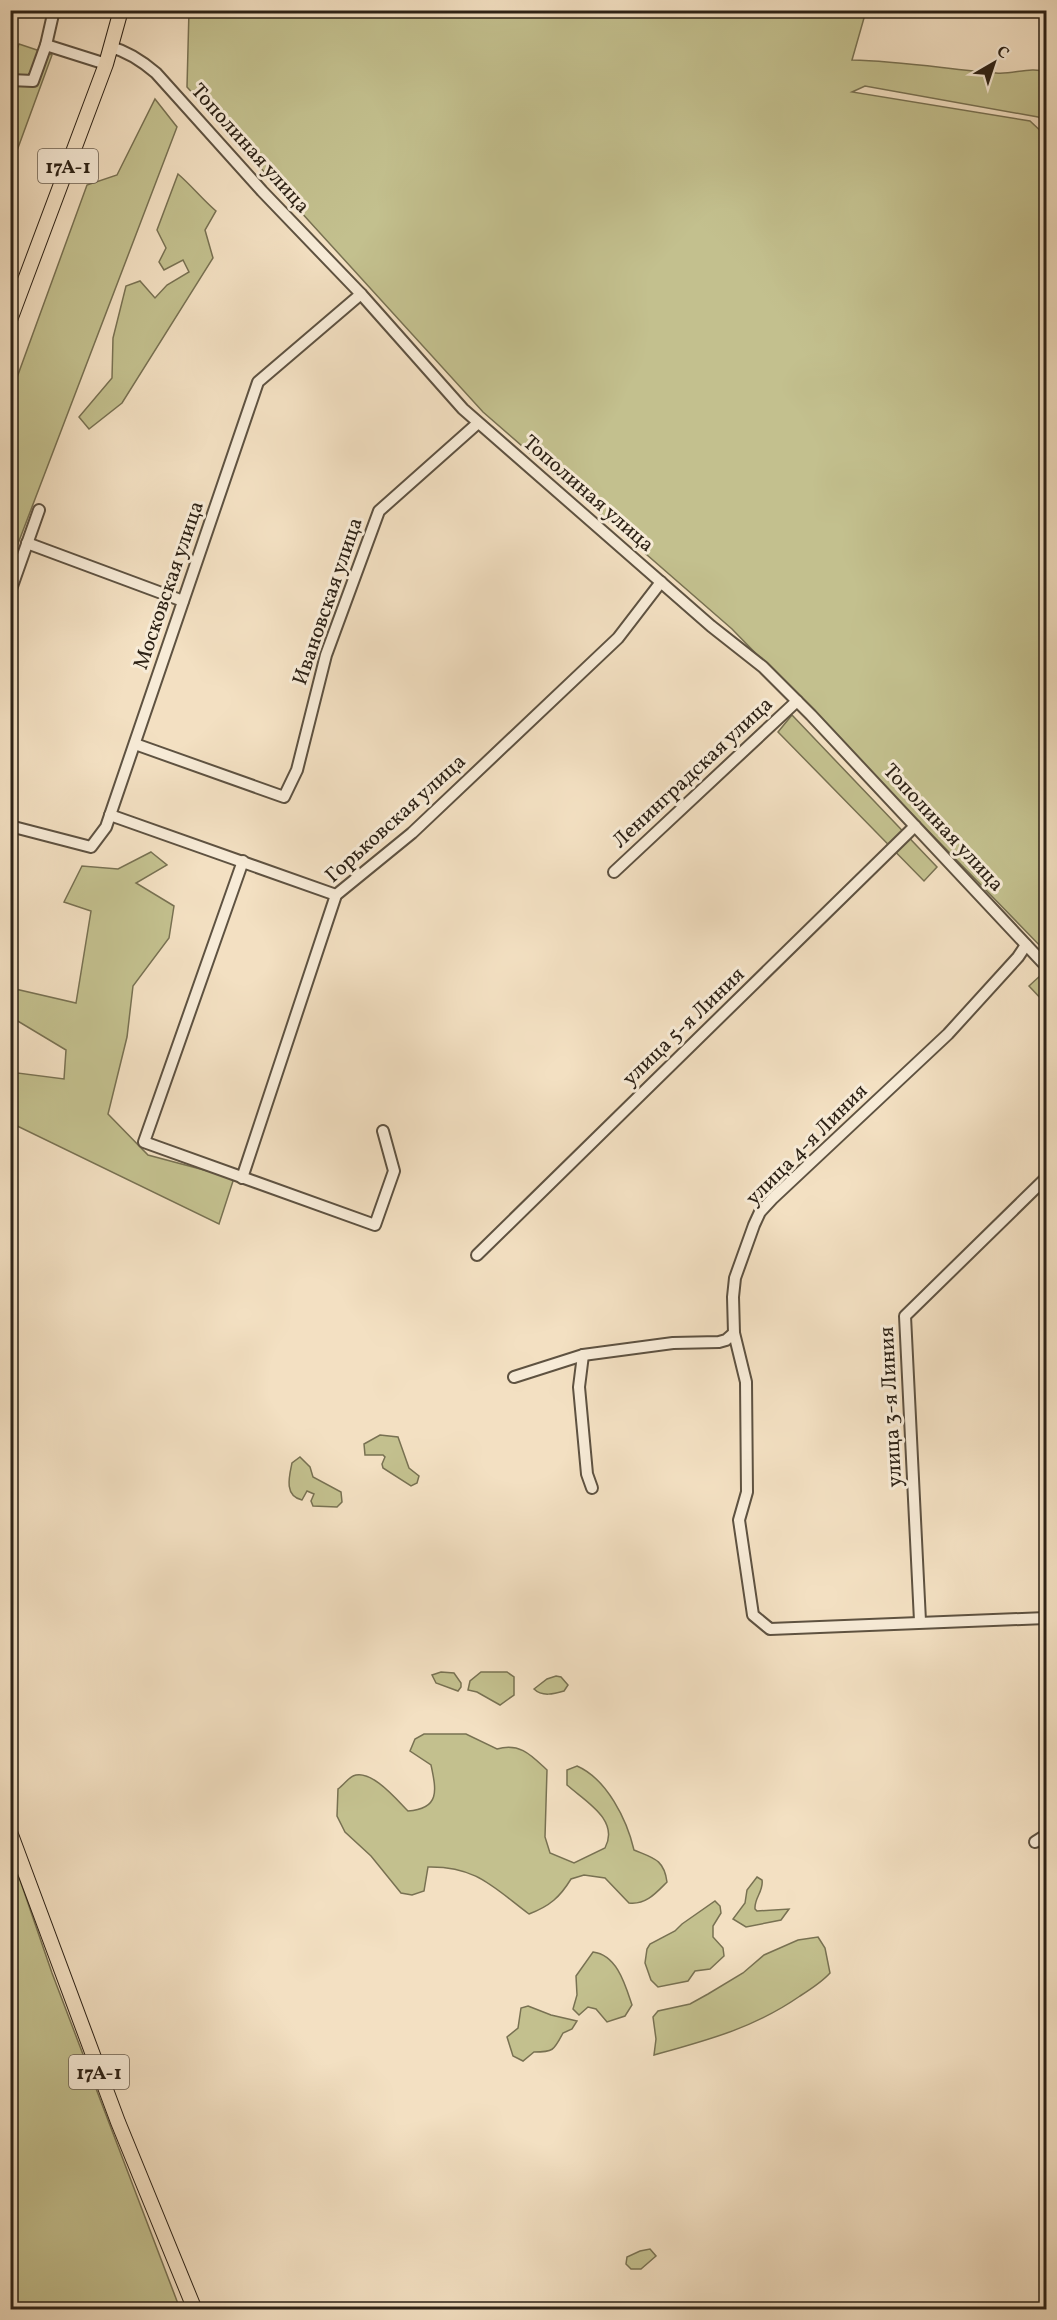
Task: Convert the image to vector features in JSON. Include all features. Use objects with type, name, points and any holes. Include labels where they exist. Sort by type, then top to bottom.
[{"type":"main road","name":"17А-1","points":[[10,320],[106,64],[121,10]]},
{"type":"main road","name":"17А-1","points":[[10,1832],[118,2122],[195,2310]]},
{"type":"street","points":[[10,80],[33,81],[46,45],[54,10]]},
{"type":"street","points":[[46,45],[106,64]]},
{"type":"street","name":"Тополиная улица","points":[[111,47],[140,59],[156,73],[262,191],[362,294],[478,423],[711,626],[763,667],[797,700],[1047,966]]},
{"type":"street","name":"Московская улица","points":[[10,826],[91,847],[106,828],[258,382],[362,294]]},
{"type":"street","name":"Ивановская улица","points":[[135,744],[284,797],[297,770],[326,655],[379,511],[478,423]]},
{"type":"street","points":[[10,592],[39,510]]},
{"type":"street","points":[[27,543],[183,601]]},
{"type":"street","name":"Горьковская улица","points":[[242,1178],[336,895],[412,833],[618,638],[661,582]]},
{"type":"street","name":"Ленинградская улица","points":[[614,872],[797,700]]},
{"type":"street","points":[[110,815],[336,895]]},
{"type":"street","name":"улица 5-я Линия","points":[[477,1254],[915,826]]},
{"type":"street","points":[[243,861],[144,1142],[375,1225],[394,1172],[383,1131]]},
{"type":"street","name":"улица 4-я Линия","points":[[920,1621],[770,1629],[753,1615],[739,1520],[747,1492],[746,1382],[734,1333],[735,1278],[760,1212],[948,1034],[1018,957],[1026,945]]},
{"type":"street","name":"улица 3-я Линия","points":[[920,1621],[905,1316],[1047,1178]]},
{"type":"street","points":[[514,1377],[583,1355],[673,1343],[719,1342],[726,1340],[734,1333]]},
{"type":"street","points":[[583,1355],[579,1387],[587,1474],[592,1488]]},
{"type":"street","points":[[920,1621],[1047,1618]]},
{"type":"street","points":[[1035,1842],[1047,1835]]},
{"type":"shaded area","points":[[189,10],[866,11],[852,60],[906,63],[996,73],[1034,70],[1046,72],[1046,123],[1038,117],[865,86],[852,92],[1030,121],[1046,136],[1046,952],[732,629],[483,412],[187,87]]},
{"type":"shaded area","points":[[19,44],[52,55],[11,167],[10,69]]},
{"type":"shaded area","points":[[155,99],[177,127],[11,562],[11,394],[87,185],[117,175]]},
{"type":"shaded area","points":[[178,174],[216,211],[205,230],[213,258],[122,403],[89,429],[79,417],[112,378],[113,338],[126,286],[140,281],[155,298],[167,285],[189,272],[183,260],[164,270],[159,262],[166,248],[157,230]]},
{"type":"shaded area","points":[[792,715],[937,867],[924,881],[778,732]]},
{"type":"shaded area","points":[[151,852],[167,865],[136,883],[174,906],[169,938],[133,986],[127,1037],[108,1114],[148,1155],[234,1178],[219,1224],[11,1123],[10,1072],[64,1079],[66,1050],[11,1017],[11,988],[76,1003],[91,911],[64,902],[82,866],[118,869]]},
{"type":"shaded area","points":[[1042,974],[1046,979],[1046,1004],[1029,986]]},
{"type":"shaded area","points":[[380,1435],[398,1437],[409,1468],[419,1476],[417,1483],[411,1486],[383,1468],[385,1457],[383,1455],[365,1455],[364,1444]]},
{"type":"shaded area","points":[[300,1457],[310,1467],[313,1477],[341,1492],[342,1502],[337,1507],[313,1506],[311,1501],[314,1494],[307,1491],[302,1500],[292,1494],[289,1480],[292,1463]]},
{"type":"shaded area","points":[[441,1672],[454,1673],[461,1683],[458,1691],[436,1683],[432,1675]]},
{"type":"shaded area","points":[[481,1672],[507,1672],[514,1677],[514,1695],[500,1705],[477,1692],[468,1690],[470,1681]]},
{"type":"shaded area","points":[[561,1677],[568,1685],[564,1691],[544,1694],[534,1689],[547,1679]]},
{"type":"shaded area","points":[[424,1734],[466,1734],[497,1749],[512,1747],[519,1749],[536,1760],[547,1770],[545,1837],[550,1853],[574,1863],[605,1848],[608,1838],[608,1829],[598,1812],[567,1785],[567,1770],[577,1766],[588,1772],[598,1780],[614,1802],[631,1838],[634,1850],[656,1860],[666,1874],[667,1882],[646,1900],[629,1903],[605,1878],[584,1875],[571,1879],[554,1900],[529,1914],[483,1880],[459,1870],[428,1867],[424,1891],[412,1895],[401,1893],[371,1856],[345,1832],[337,1816],[338,1789],[351,1777],[360,1775],[383,1786],[408,1811],[426,1806],[431,1802],[435,1790],[431,1765],[410,1751],[415,1739]]},
{"type":"shaded area","points":[[10,1851],[52,1973],[180,2309],[11,2309]]},
{"type":"shaded area","points":[[757,1877],[762,1880],[762,1884],[756,1901],[757,1911],[789,1909],[781,1920],[746,1927],[733,1919],[745,1903],[747,1890]]},
{"type":"shaded area","points":[[715,1901],[720,1906],[721,1913],[713,1926],[713,1937],[723,1948],[724,1956],[710,1969],[695,1971],[688,1981],[658,1987],[651,1980],[645,1963],[650,1944],[675,1931]]},
{"type":"shaded area","points":[[818,1937],[825,1948],[830,1973],[816,1985],[783,2007],[748,2025],[654,2055],[656,2039],[653,2017],[658,2011],[690,2004],[743,1973],[764,1955],[798,1940]]},
{"type":"shaded area","points":[[593,1952],[608,1959],[623,1980],[632,2005],[625,2016],[607,2022],[596,2009],[588,2007],[579,2015],[573,2009],[577,1995],[576,1976]]},
{"type":"shaded area","points":[[528,2006],[551,2015],[577,2021],[572,2029],[563,2033],[553,2049],[534,2052],[523,2061],[513,2056],[507,2037],[518,2028],[521,2008]]},
{"type":"shaded area","points":[[650,2249],[656,2256],[641,2269],[631,2269],[626,2264],[627,2257]]}]
